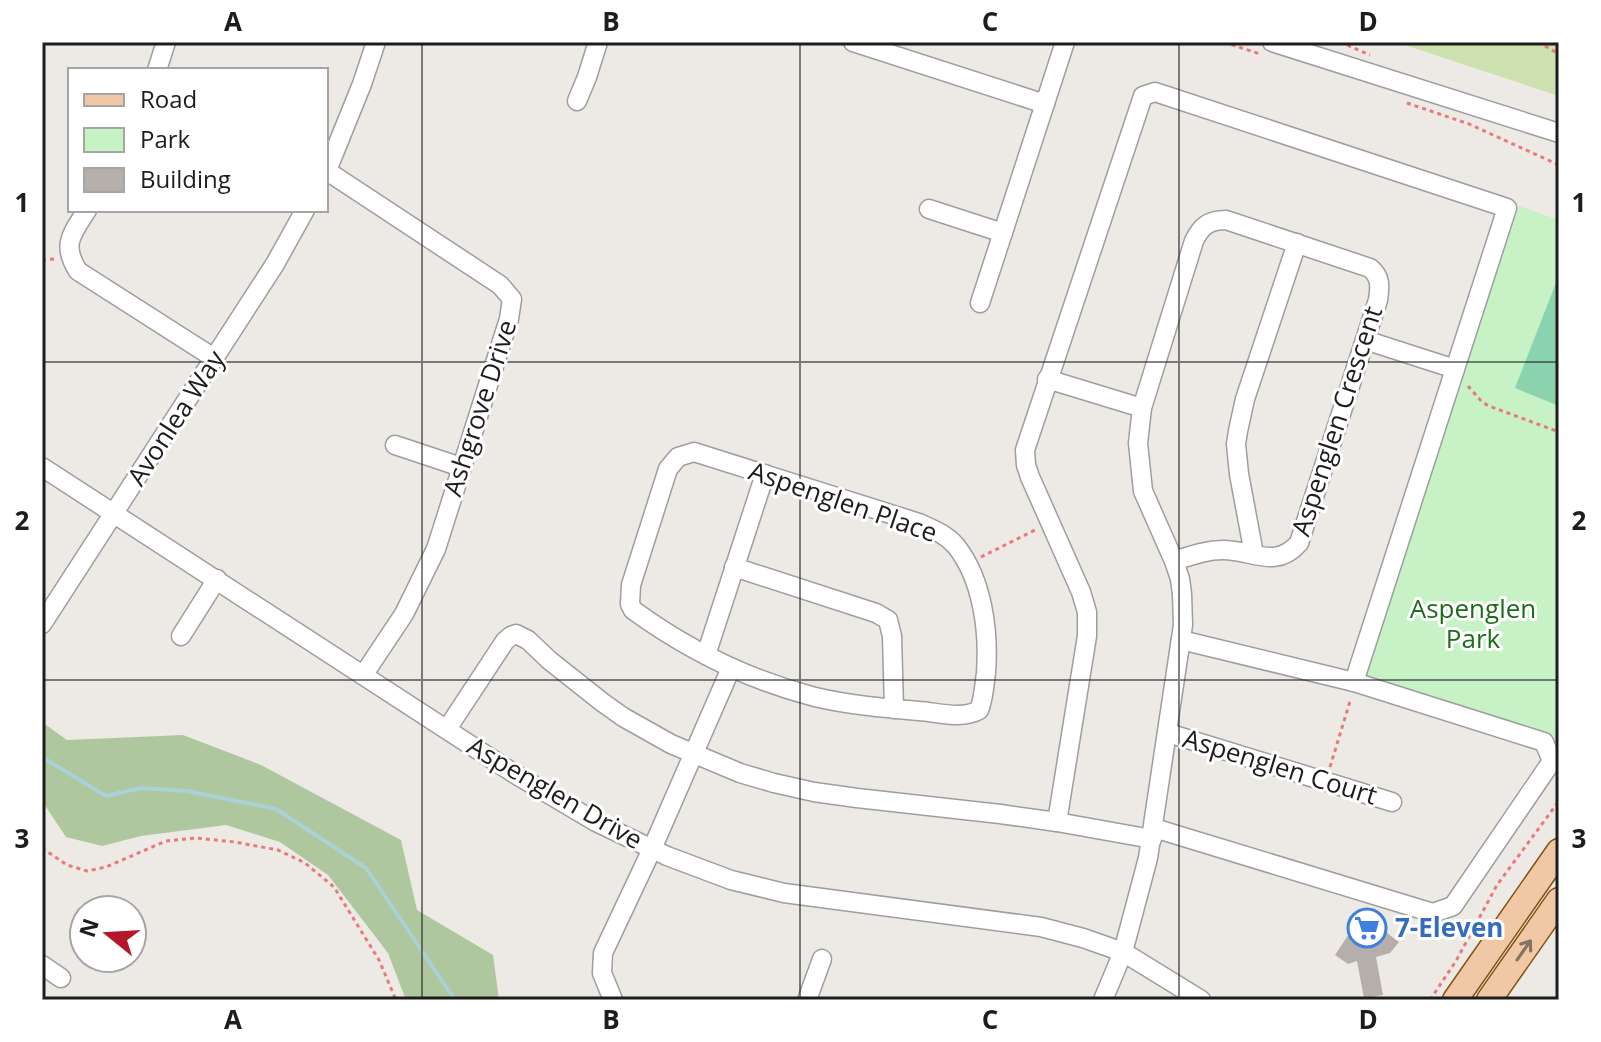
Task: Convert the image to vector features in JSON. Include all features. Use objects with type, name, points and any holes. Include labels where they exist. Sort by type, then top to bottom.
[{"type":"main road","points":[[1455,1000],[1559,851]]},
{"type":"main road","points":[[1489,1000],[1559,900]]},
{"type":"street","points":[[158,68],[166,42]]},
{"type":"street","points":[[328,167],[376,42]]},
{"type":"street","points":[[577,101],[598,42]]},
{"type":"street","points":[[853,42],[1045,104]]},
{"type":"street","points":[[980,303],[1065,42]]},
{"type":"street","points":[[1270,49],[1559,133]]},
{"type":"street","points":[[1057,822],[1087,612],[1030,477],[1025,450],[1143,96],[1155,92],[1507,208],[1354,682]]},
{"type":"street","points":[[1443,98],[1559,146]]},
{"type":"street","name":"Ashgrove Drive","points":[[328,173],[500,285],[512,299],[509,319],[436,549],[404,614],[364,674]]},
{"type":"street","points":[[929,209],[1003,233]]},
{"type":"street","points":[[86,212],[68,248],[78,271],[214,358]]},
{"type":"street","name":"Avonlea Way","points":[[42,624],[275,264],[304,212]]},
{"type":"street","name":"Aspenglen Crescent","points":[[1103,1000],[1123,952],[1153,834],[1183,625],[1182,594],[1174,561],[1143,491],[1138,443],[1142,408],[1194,241],[1206,224],[1226,220],[1359,263],[1376,273],[1380,289],[1299,543],[1293,550],[1277,558],[1237,551],[1212,551],[1174,561]]},
{"type":"street","points":[[1254,554],[1236,444],[1245,399],[1297,243]]},
{"type":"street","points":[[1365,340],[1454,373]]},
{"type":"street","points":[[1047,379],[1142,408]]},
{"type":"street","points":[[395,445],[461,467]]},
{"type":"street","name":"Aspenglen Place","points":[[694,452],[765,474],[919,523],[945,536],[955,545],[978,593],[986,625],[987,659],[979,710],[965,715],[894,709],[818,697],[781,687],[706,655],[633,610],[630,604],[631,585],[668,469],[678,457],[694,452]]},
{"type":"street","name":"Aspenglen Drive","points":[[42,467],[515,774],[596,822],[652,849],[731,880],[784,893],[1041,927],[1083,938],[1123,952],[1201,1000]]},
{"type":"street","points":[[706,655],[765,474]]},
{"type":"street","points":[[734,567],[876,613],[888,620],[892,636],[894,709]]},
{"type":"street","points":[[181,636],[217,579]]},
{"type":"street","points":[[447,729],[505,641],[516,634],[528,640],[612,710],[693,755],[740,773],[814,792],[1153,834],[1433,913],[1453,906],[1552,761],[1544,742],[1354,682],[1181,640]]},
{"type":"street","points":[[613,1000],[602,973],[603,953],[731,668]]},
{"type":"street","name":"Aspenglen Court","points":[[1168,733],[1392,802]]},
{"type":"street","points":[[807,1000],[822,959]]},
{"type":"street","points":[[42,965],[61,978]]},
{"type":"path","points":[[1224,42],[1270,49]]},
{"type":"path","points":[[1538,42],[1559,54]]},
{"type":"path","points":[[1396,100],[1469,124],[1559,165]]},
{"type":"path","points":[[1454,373],[1489,406],[1559,432]]},
{"type":"path","points":[[978,560],[1050,523]]},
{"type":"path","points":[[1325,781],[1354,682]]},
{"type":"path","points":[[1430,1000],[1456,961],[1497,885],[1559,801]]},
{"type":"path","points":[[42,848],[67,865],[87,871],[106,867],[166,841],[196,838],[278,850],[305,863],[334,887],[379,960],[396,1000]]},
{"type":"green space","points":[[1396,42],[1559,42],[1559,96]]},
{"type":"green space","name":"Aspenglen Park","points":[[1519,206],[1559,220],[1559,745],[1363,678]]},
{"type":"green space","points":[[1559,275],[1559,406],[1515,388]]},
{"type":"green space","points":[[42,722],[67,740],[183,735],[261,765],[401,840],[417,910],[493,955],[499,1000],[406,1000],[388,953],[328,875],[280,842],[226,825],[141,836],[102,846],[66,837],[42,801]]},
{"type":"building","name":"7-Eleven","points":[[1362,914],[1399,942],[1390,953],[1376,957],[1383,995],[1364,998],[1357,961],[1348,964],[1335,955]]},
{"type":"waterway","points":[[42,757],[106,796],[141,788],[187,791],[276,809],[366,868],[455,1000]]},
{"type":"place","name":"7-Eleven","points":[[1367,928]]}]
